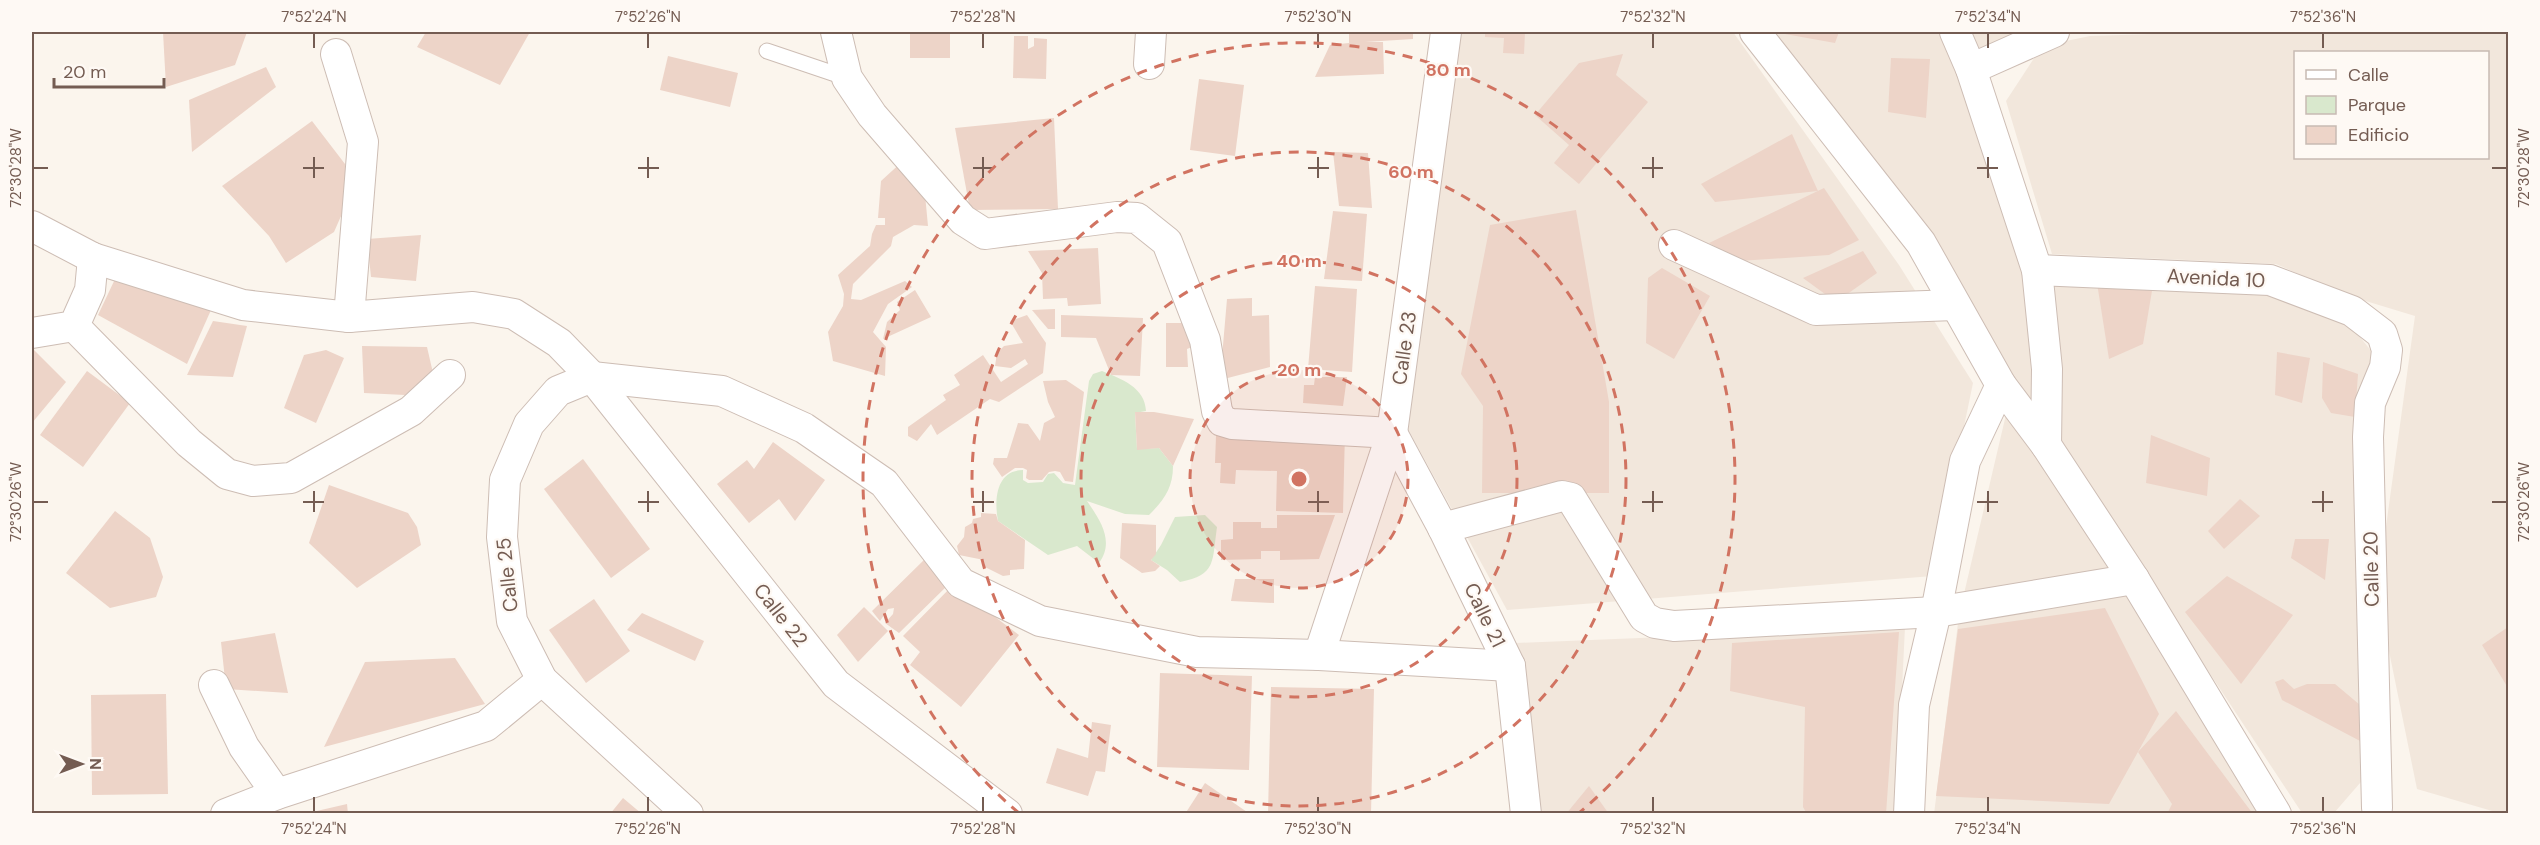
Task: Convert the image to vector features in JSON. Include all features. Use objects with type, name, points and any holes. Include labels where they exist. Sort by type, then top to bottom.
[{"type":"street","points":[[836,32],[848,78],[872,116],[963,220],[985,234],[1118,217],[1137,218],[1167,242],[1205,340],[1217,411],[1222,421],[1232,424],[1392,433]]},
{"type":"street","points":[[1149,64],[1151,32]]},
{"type":"street","name":"Calle 23","points":[[1319,654],[1392,433],[1446,32]]},
{"type":"street","points":[[1755,32],[1921,243],[2001,385],[2046,445],[2134,579],[2276,813]]},
{"type":"street","points":[[1955,32],[1971,69],[2037,270],[2047,369],[2046,445]]},
{"type":"street","points":[[1971,69],[2054,32]]},
{"type":"street","points":[[336,54],[363,142],[349,317]]},
{"type":"street","name":"Calle 22","points":[[32,226],[93,258],[243,305],[349,317],[473,307],[514,314],[559,343],[592,377],[836,684],[1007,813]]},
{"type":"street","points":[[1674,245],[1816,310],[1955,305]]},
{"type":"street","points":[[74,326],[90,290],[93,258]]},
{"type":"street","name":"Avenida 10","points":[[2037,270],[2270,279],[2352,311],[2382,334]]},
{"type":"street","points":[[32,333],[74,326]]},
{"type":"street","points":[[74,326],[189,443],[227,474],[253,482],[291,478],[411,411],[450,375]]},
{"type":"street","name":"Calle 20","points":[[2382,334],[2387,350],[2385,367],[2370,403],[2368,437],[2383,812]]},
{"type":"street","points":[[592,377],[722,391],[804,428],[884,483],[961,583],[1040,621],[1197,651],[1319,654],[1510,666]]},
{"type":"street","name":"Calle 25","points":[[592,377],[558,391],[529,424],[505,480],[502,537],[512,621],[542,680],[688,813]]},
{"type":"street","points":[[1909,813],[1914,705],[1936,612],[1965,461],[2001,385]]},
{"type":"street","name":"Calle 21","points":[[1392,433],[1443,528],[1510,666],[1526,813]]},
{"type":"street","points":[[1443,528],[1562,496],[1571,498],[1644,617],[1655,623],[1674,626],[1936,612],[2134,579]]},
{"type":"street","points":[[226,813],[277,794],[486,726],[542,680]]},
{"type":"street","points":[[214,685],[244,747],[277,794]]},
{"type":"lane","points":[[767,51],[848,78]]},
{"type":"shaded area","points":[[1460,32],[1733,32],[1899,265],[1973,383],[1933,576],[1507,610],[1403,420]]},
{"type":"shaded area","points":[[1764,32],[1948,32],[2022,272],[2038,392],[2034,418]]},
{"type":"shaded area","points":[[1965,32],[2030,32],[1979,51]]},
{"type":"shaded area","points":[[2215,32],[2508,32],[2508,813],[2499,813],[2417,789],[2377,592],[2415,316],[2346,295],[2276,264],[2052,254],[2006,101],[2042,46],[2090,36]]},
{"type":"shaded area","points":[[2051,281],[2276,290],[2347,321],[2372,352],[2366,424],[2373,768],[2334,813],[2302,813],[2061,448]]},
{"type":"shaded area","points":[[2008,406],[2035,456],[2129,591],[2274,813],[1934,814],[1959,615]]},
{"type":"shaded area","points":[[1905,627],[1896,813],[1522,813],[1523,689],[1516,643]]},
{"type":"green space","points":[[1102,371],[1131,385],[1145,403],[1146,411],[1135,413],[1137,449],[1159,448],[1173,466],[1167,493],[1149,515],[1125,514],[1087,501],[1101,523],[1106,539],[1104,555],[1099,563],[1077,546],[1048,555],[998,521],[996,504],[1002,481],[1014,471],[1023,470],[1023,480],[1028,483],[1043,482],[1048,474],[1054,473],[1063,483],[1075,485],[1089,381],[1093,374]]},
{"type":"green space","points":[[1205,515],[1217,527],[1211,565],[1201,575],[1180,582],[1151,560],[1175,517]]},
{"type":"building","points":[[163,32],[247,32],[235,65],[166,87]]},
{"type":"building","points":[[426,32],[530,32],[500,85],[417,47]]},
{"type":"building","points":[[910,32],[950,32],[950,58],[910,58]]},
{"type":"building","points":[[1349,32],[1413,32],[1413,39],[1365,42],[1383,42],[1384,74],[1315,77],[1330,45],[1349,43]]},
{"type":"building","points":[[1485,32],[1525,32],[1524,54],[1503,53],[1504,38],[1485,37]]},
{"type":"building","points":[[1774,32],[1839,32],[1835,43]]},
{"type":"building","points":[[1014,36],[1028,36],[1028,49],[1034,46],[1034,38],[1047,39],[1046,79],[1013,78]]},
{"type":"building","points":[[1623,54],[1616,75],[1648,102],[1579,184],[1554,163],[1569,145],[1535,115],[1579,63]]},
{"type":"building","points":[[668,56],[738,73],[730,107],[660,90]]},
{"type":"building","points":[[1891,58],[1930,59],[1926,118],[1888,112]]},
{"type":"building","points":[[266,67],[276,87],[192,152],[189,100]]},
{"type":"building","points":[[1199,79],[1244,85],[1235,156],[1190,150]]},
{"type":"building","points":[[1054,118],[1058,209],[970,210],[955,128]]},
{"type":"building","points":[[312,121],[345,164],[345,207],[334,232],[286,263],[269,236],[222,186]]},
{"type":"building","points":[[1792,134],[1818,191],[1715,202],[1701,184]]},
{"type":"building","points":[[1333,152],[1368,153],[1372,208],[1339,206]]},
{"type":"building","points":[[904,160],[924,184],[928,226],[914,225],[893,237],[891,246],[853,284],[851,299],[861,300],[905,281],[912,287],[888,304],[873,332],[886,347],[885,376],[833,361],[828,332],[843,306],[844,294],[838,275],[870,246],[876,225],[885,225],[885,218],[878,218],[881,181]]},
{"type":"building","points":[[1824,188],[1859,240],[1829,255],[1739,261],[1709,243]]},
{"type":"building","points":[[1576,210],[1609,402],[1609,493],[1482,493],[1483,406],[1461,374],[1490,225]]},
{"type":"building","points":[[1333,211],[1367,214],[1362,281],[1324,279]]},
{"type":"building","points":[[421,235],[416,281],[371,277],[367,239]]},
{"type":"building","points":[[1098,248],[1101,304],[1068,306],[1067,298],[1043,299],[1042,273],[1028,251]]},
{"type":"building","points":[[1863,251],[1877,273],[1836,302],[1803,278]]},
{"type":"building","points":[[1662,268],[1710,296],[1674,359],[1646,343],[1648,278]]},
{"type":"building","points":[[116,277],[211,310],[187,364],[98,315]]},
{"type":"building","points":[[2097,283],[2153,285],[2143,344],[2109,359]]},
{"type":"building","points":[[1315,286],[1357,289],[1352,372],[1308,369]]},
{"type":"building","points":[[915,290],[931,317],[883,339],[887,322],[900,310],[897,302]]},
{"type":"building","points":[[1252,298],[1252,316],[1269,315],[1270,367],[1220,380],[1227,299]]},
{"type":"building","points":[[1055,309],[1055,329],[1048,329],[1032,310]]},
{"type":"building","points":[[1027,315],[1046,343],[1043,373],[999,402],[990,399],[937,435],[931,424],[917,441],[908,436],[908,427],[946,400],[943,395],[960,385],[954,375],[983,355],[1001,382],[1028,364],[1025,359],[1011,368],[995,366],[997,353],[1004,346],[1023,343],[1010,321]]},
{"type":"building","points":[[1061,315],[1143,318],[1140,376],[1111,375],[1096,338],[1061,337]]},
{"type":"building","points":[[213,321],[247,326],[233,377],[187,375]]},
{"type":"building","points":[[1166,323],[1192,323],[1192,347],[1187,349],[1188,367],[1166,367]]},
{"type":"building","points":[[362,346],[427,347],[433,373],[405,395],[364,393]]},
{"type":"building","points":[[32,348],[66,382],[32,423]]},
{"type":"building","points":[[326,350],[344,358],[316,423],[284,408],[304,355]]},
{"type":"building","points":[[2277,352],[2310,358],[2302,403],[2275,395]]},
{"type":"building","points":[[2323,362],[2358,374],[2355,417],[2331,413],[2322,398]]},
{"type":"building","points":[[87,371],[130,403],[83,467],[40,435]]},
{"type":"building","points":[[1315,377],[1347,377],[1343,406],[1303,403],[1304,385],[1314,385]]},
{"type":"building","points":[[1066,380],[1084,392],[1073,482],[1065,481],[1060,472],[1055,471],[1049,472],[1042,480],[1029,480],[1026,478],[1027,470],[1023,468],[1015,468],[1002,477],[993,464],[994,458],[1007,458],[1018,423],[1028,424],[1040,441],[1044,423],[1055,417],[1048,402],[1043,381]]},
{"type":"building","points":[[1135,412],[1154,412],[1194,419],[1173,466],[1159,448],[1137,450]]},
{"type":"building","points":[[1345,431],[1343,513],[1276,511],[1277,471],[1236,470],[1235,484],[1220,483],[1221,463],[1215,463],[1216,436],[1299,438]]},
{"type":"building","points":[[2151,435],[2210,458],[2207,496],[2146,483]]},
{"type":"building","points":[[773,442],[825,480],[795,521],[779,499],[749,523],[717,484],[747,460],[754,469]]},
{"type":"building","points":[[583,459],[650,549],[611,578],[544,489]]},
{"type":"building","points":[[329,485],[408,513],[417,527],[421,545],[357,588],[309,543]]},
{"type":"building","points":[[2240,499],[2260,516],[2224,549],[2208,531]]},
{"type":"building","points":[[115,511],[150,538],[163,577],[156,597],[110,608],[66,573]]},
{"type":"building","points":[[981,513],[996,514],[998,521],[1025,540],[1024,569],[1010,570],[1010,575],[1003,576],[985,567],[984,560],[959,555],[957,546],[964,537],[965,527],[972,523],[973,519],[981,517]]},
{"type":"building","points":[[1277,515],[1335,515],[1319,559],[1280,560],[1280,551],[1261,551],[1261,559],[1221,560],[1221,540],[1233,539],[1233,522],[1261,522],[1261,528],[1277,528]]},
{"type":"building","points":[[1122,523],[1156,525],[1156,554],[1151,560],[1160,566],[1155,571],[1142,573],[1120,558]]},
{"type":"building","points":[[2295,539],[2329,539],[2325,580],[2291,558]]},
{"type":"building","points":[[926,558],[949,584],[899,633],[885,623],[893,614],[894,608],[888,609],[880,621],[872,611]]},
{"type":"building","points":[[2227,576],[2293,615],[2241,684],[2185,612]]},
{"type":"building","points":[[1235,579],[1274,579],[1274,603],[1231,601]]},
{"type":"building","points":[[953,585],[1019,635],[961,707],[910,665],[920,652],[903,636]]},
{"type":"building","points":[[594,599],[630,651],[586,683],[549,630]]},
{"type":"building","points":[[864,607],[888,631],[858,662],[837,635]]},
{"type":"building","points":[[2105,608],[2159,714],[2109,804],[1936,796],[1958,629]]},
{"type":"building","points":[[642,613],[704,641],[695,661],[627,630]]},
{"type":"building","points":[[2508,627],[2508,688],[2482,645]]},
{"type":"building","points":[[1899,632],[1886,814],[1807,814],[1803,807],[1805,707],[1730,691],[1732,643]]},
{"type":"building","points":[[275,633],[288,693],[226,689],[221,642]]},
{"type":"building","points":[[455,658],[485,704],[324,747],[365,662]]},
{"type":"building","points":[[1160,673],[1252,676],[1249,770],[1157,767]]},
{"type":"building","points":[[2283,679],[2294,689],[2307,684],[2335,684],[2372,715],[2362,742],[2282,700],[2275,682]]},
{"type":"building","points":[[1271,687],[1374,689],[1371,814],[1268,814]]},
{"type":"building","points":[[166,694],[168,794],[92,795],[91,695]]},
{"type":"building","points":[[2176,711],[2253,814],[2167,814],[2172,804],[2138,752]]},
{"type":"building","points":[[1092,722],[1111,725],[1105,772],[1096,771],[1088,796],[1046,783],[1057,748],[1088,758]]},
{"type":"building","points":[[1205,783],[1247,812],[1246,814],[1185,814]]},
{"type":"building","points":[[1589,786],[1609,814],[1566,814]]},
{"type":"building","points":[[623,798],[642,814],[610,814]]},
{"type":"building","points":[[347,804],[348,814],[308,814],[308,813]]}]
